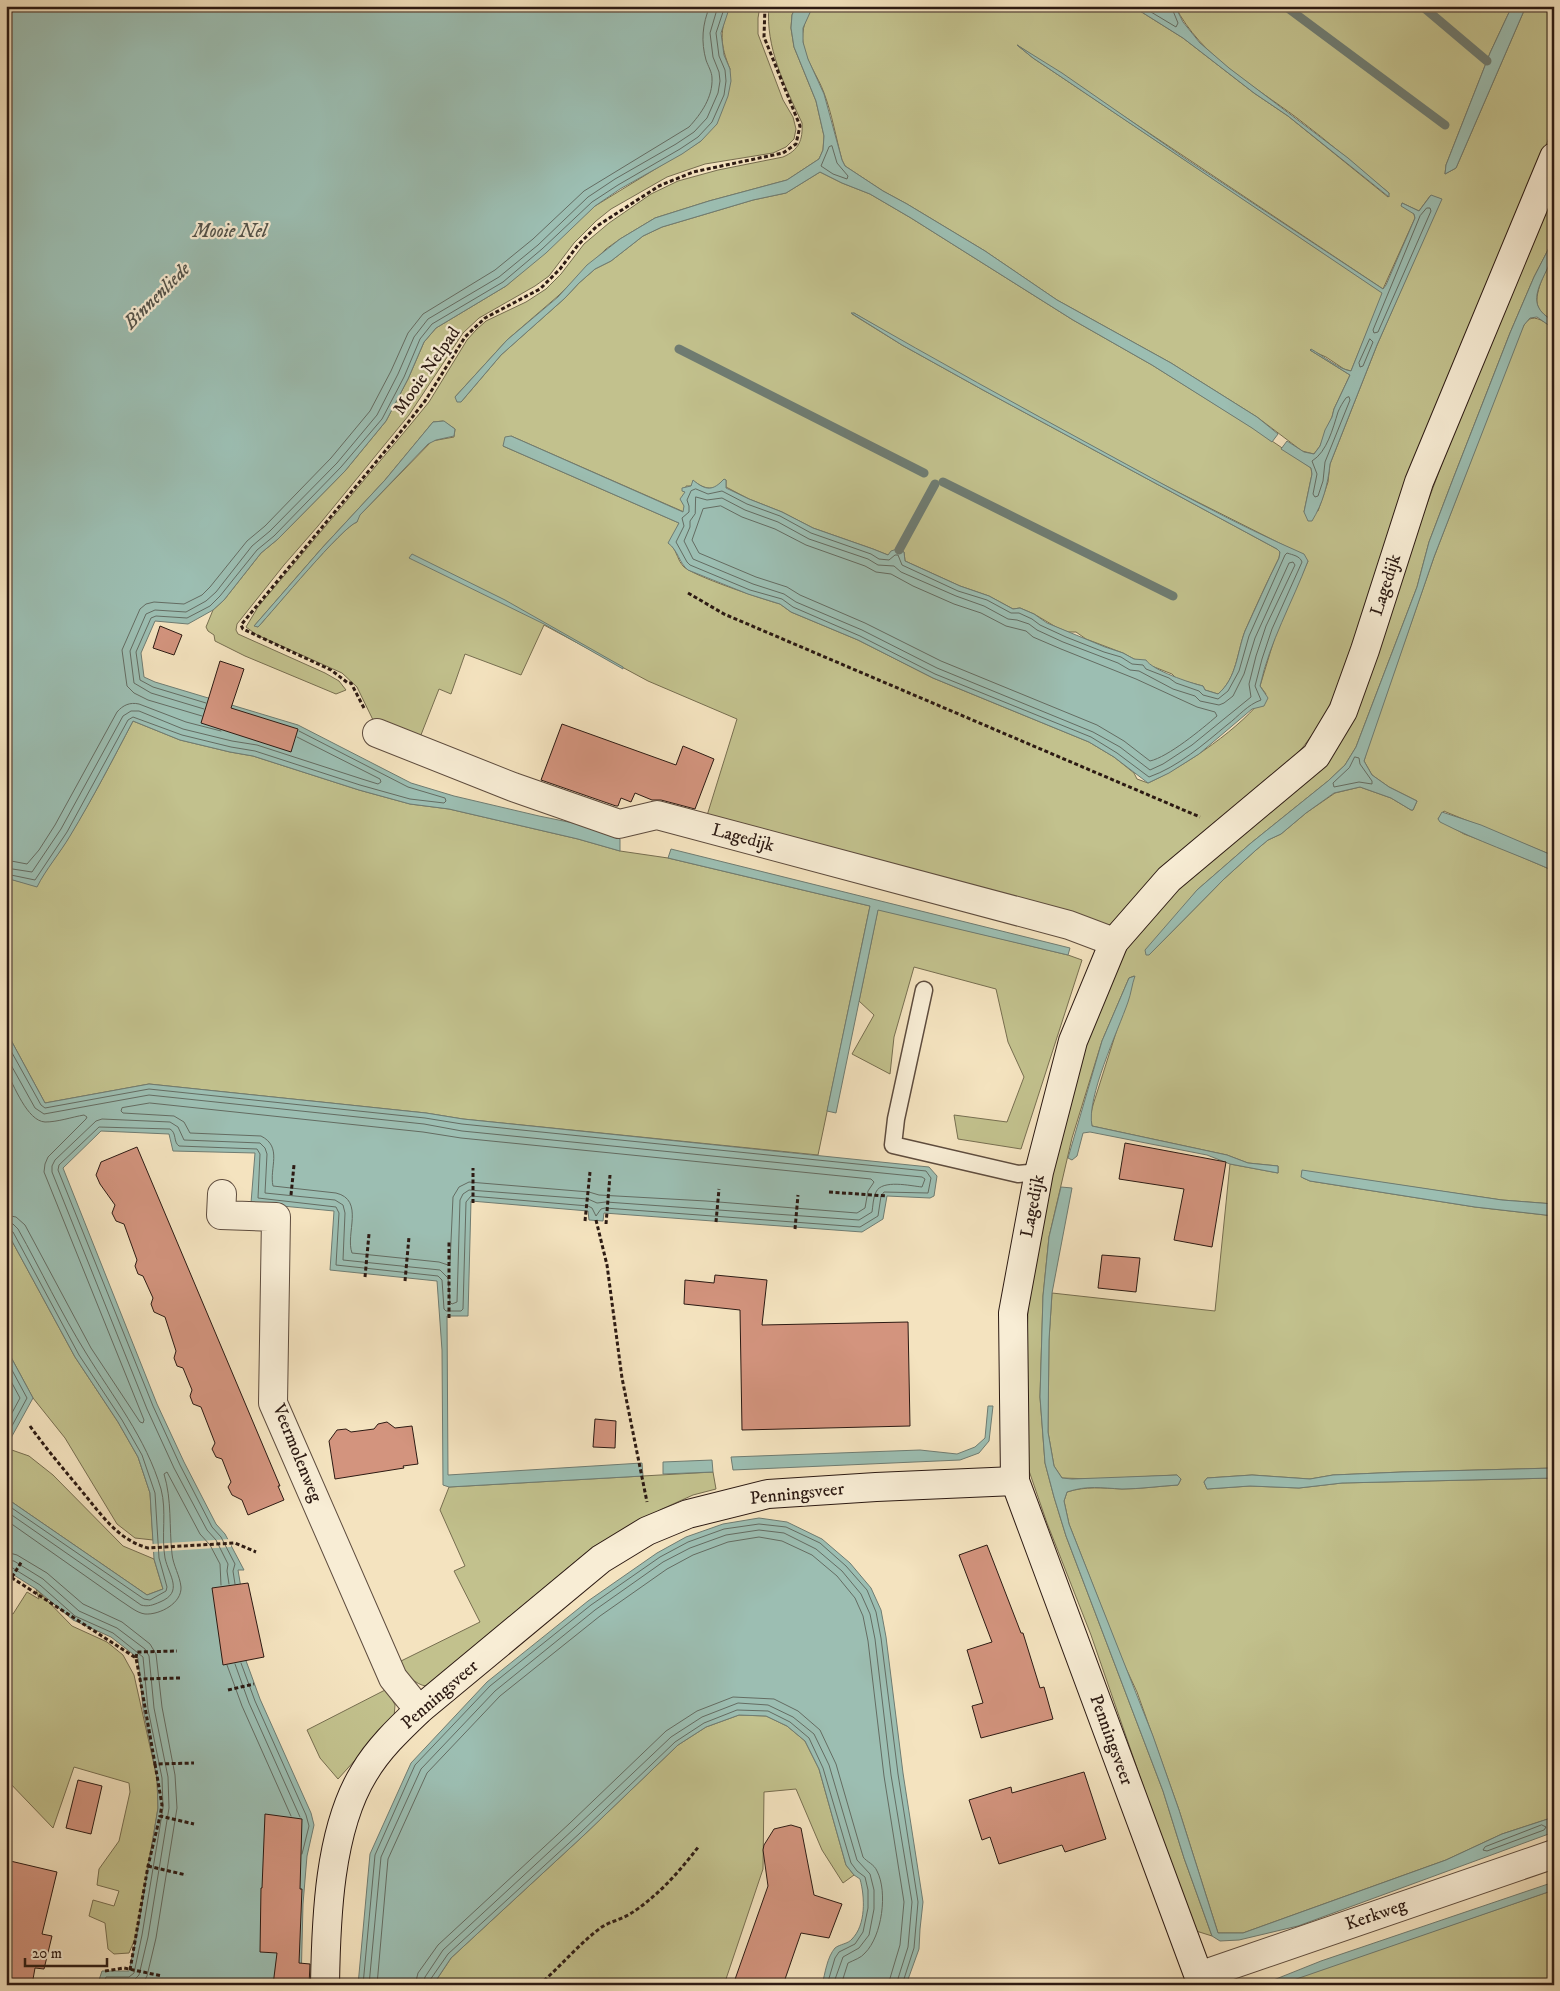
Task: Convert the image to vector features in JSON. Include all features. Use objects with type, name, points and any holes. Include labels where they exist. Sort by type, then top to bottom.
[{"type":"street","name":"Lagedijk","points":[[1015,1481],[1013,1313],[1039,1172],[1073,1041],[1114,942],[1169,879],[1316,756],[1343,711],[1365,650],[1419,482],[1554,157]]},
{"type":"street","name":"Lagedijk","points":[[377,733],[513,787],[619,824],[657,815],[1069,925],[1114,942]]},
{"type":"street","name":"Veermolenweg","points":[[222,1194],[221,1215],[276,1217],[273,1403],[393,1678],[419,1710]]},
{"type":"street","name":"Penningsveer","points":[[325,1985],[333,1870],[340,1832],[349,1803],[364,1772],[395,1734],[419,1710],[601,1559],[648,1531],[688,1514],[768,1494],[1015,1481],[1201,1980]]},
{"type":"street","name":"Kerkweg","points":[[1201,1980],[1554,1854]]},
{"type":"lane","points":[[924,990],[896,1120],[893,1145],[1018,1174],[1039,1172]]},
{"type":"path","name":"Mooie Nelpad","points":[[377,733],[351,683],[348,683],[331,670],[261,639],[243,629],[241,625],[425,401],[465,337],[485,318],[540,289],[597,226],[659,186],[693,172],[783,153],[796,144],[800,126],[764,37],[765,6]]},
{"type":"path","points":[[688,593],[724,614],[1229,828]]},
{"type":"path","points":[[290,1198],[294,1166]]},
{"type":"path","points":[[473,1168],[473,1203]]},
{"type":"path","points":[[585,1220],[590,1172]]},
{"type":"path","points":[[606,1224],[610,1175]]},
{"type":"path","points":[[716,1222],[719,1189]]},
{"type":"path","points":[[829,1192],[887,1196]]},
{"type":"path","points":[[795,1229],[798,1195]]},
{"type":"path","points":[[596,1220],[607,1265],[622,1378],[643,1482]]},
{"type":"path","points":[[365,1277],[368,1234]]},
{"type":"path","points":[[406,1281],[409,1237]]},
{"type":"path","points":[[449,1240],[449,1318]]},
{"type":"path","points":[[30,1426],[104,1520],[134,1544],[148,1548],[235,1543],[256,1552]]},
{"type":"path","points":[[12,1577],[22,1561]]},
{"type":"path","points":[[6,1574],[136,1658]]},
{"type":"path","points":[[130,1970],[148,1866],[162,1805],[136,1658],[137,1652],[176,1651]]},
{"type":"path","points":[[140,1679],[180,1678]]},
{"type":"path","points":[[228,1690],[254,1684]]},
{"type":"path","points":[[155,1764],[194,1763]]},
{"type":"path","points":[[160,1816],[194,1824]]},
{"type":"path","points":[[539,1985],[576,1948],[601,1927],[630,1914],[657,1893],[682,1869],[699,1846]]},
{"type":"path","points":[[148,1866],[186,1875]]},
{"type":"path","points":[[105,1970],[124,1968],[162,1976]]},
{"type":"shaded area","points":[[730,6],[760,6],[758,34],[783,100],[793,117],[796,129],[794,139],[786,147],[773,153],[705,164],[667,177],[611,209],[574,243],[549,276],[479,318],[463,333],[409,415],[237,624],[236,630],[238,634],[325,673],[339,681],[346,690],[336,694],[245,656],[215,641],[214,635],[206,627],[213,610],[224,600],[261,553],[278,539],[345,471],[386,421],[408,379],[424,342],[436,328],[506,286],[595,206],[701,141],[730,69],[724,52],[722,38],[726,15]]},
{"type":"shaded area","points":[[769,6],[796,6],[792,15],[791,28],[794,47],[816,101],[824,136],[823,150],[819,159],[787,180],[655,218],[620,239],[606,249],[558,296],[507,340],[455,397],[461,402],[501,355],[565,298],[579,283],[595,269],[611,261],[643,236],[662,227],[753,200],[786,193],[820,172],[870,194],[911,218],[1073,320],[1152,365],[1253,428],[1307,465],[1311,468],[1312,474],[1304,512],[1318,511],[1328,482],[1330,464],[1377,345],[1441,199],[1430,196],[1419,211],[1402,203],[1414,214],[1415,218],[1383,289],[1017,45],[1033,58],[1383,293],[1351,371],[1310,350],[1350,375],[1334,409],[1320,446],[1314,454],[1302,451],[1257,417],[1171,363],[1057,300],[985,251],[883,191],[845,166],[827,101],[804,49],[803,34],[808,14],[813,6],[1132,6],[1183,38],[1254,93],[1288,116],[1388,197],[1389,193],[1321,136],[1246,82],[1213,55],[1186,24],[1175,6],[1512,6],[1490,53],[1446,165],[1445,174],[1456,168],[1526,6],[1554,6],[1554,126],[1437,407],[1333,698],[1321,723],[1303,747],[1278,773],[1109,929],[705,822],[737,719],[648,681],[544,625],[521,675],[465,654],[451,694],[439,689],[417,745],[374,722],[357,687],[342,673],[257,635],[246,627],[258,607],[429,402],[467,340],[486,321],[526,302],[546,289],[561,274],[584,244],[609,223],[651,194],[678,181],[718,170],[783,157],[796,148],[801,139],[802,123],[789,95],[773,51]],"holes":[[[854,313],[918,351],[1156,481],[1291,549],[1308,561],[1277,630],[1260,686],[1266,694],[1256,707],[1228,732],[1196,756],[1148,783],[1137,779],[1134,773],[1114,757],[1089,742],[933,678],[858,640],[791,612],[780,604],[728,587],[689,570],[681,564],[672,546],[672,539],[679,523],[503,446],[511,436],[684,512],[686,486],[691,486],[695,482],[706,488],[713,488],[723,480],[726,480],[726,487],[813,528],[888,555],[897,549],[904,552],[905,561],[960,586],[989,596],[1013,609],[1020,608],[1056,627],[1068,632],[1076,632],[1086,639],[1172,674],[1177,679],[1203,686],[1205,690],[1218,694],[1233,673],[1245,631],[1279,558],[1280,552],[902,345],[852,314]],[[443,421],[455,429],[454,437],[432,441],[358,517],[357,522],[349,527],[323,552],[258,627],[255,625],[322,548],[385,480],[433,422]]]},
{"type":"shaded area","points":[[1554,188],[1554,247],[1550,246],[1534,277],[1510,333],[1429,542],[1417,587],[1356,747],[1345,765],[1328,781],[1251,843],[1197,890],[1149,955],[1224,879],[1256,850],[1268,840],[1281,834],[1306,813],[1335,793],[1360,787],[1391,798],[1413,810],[1417,801],[1389,787],[1372,775],[1364,761],[1434,557],[1521,331],[1528,320],[1532,318],[1545,322],[1554,329],[1554,856],[1444,811],[1438,819],[1464,834],[1554,871],[1554,1204],[1502,1200],[1302,1171],[1303,1178],[1310,1181],[1475,1207],[1554,1216],[1554,1468],[1333,1475],[1310,1479],[1252,1475],[1207,1478],[1204,1482],[1207,1489],[1250,1486],[1299,1488],[1342,1483],[1554,1478],[1554,1817],[1502,1834],[1446,1860],[1243,1933],[1218,1933],[1179,1810],[1137,1692],[1123,1662],[1069,1524],[1064,1501],[1067,1492],[1074,1490],[1094,1488],[1129,1489],[1178,1485],[1181,1479],[1177,1475],[1094,1479],[1062,1478],[1054,1466],[1048,1432],[1049,1340],[1052,1293],[1215,1311],[1230,1164],[1278,1173],[1278,1166],[1248,1163],[1227,1155],[1092,1126],[1090,1117],[1093,1105],[1134,976],[1129,978],[1102,1041],[1072,1138],[1049,1237],[1043,1296],[1040,1397],[1045,1463],[1066,1536],[1163,1791],[1184,1858],[1212,1936],[1193,1930],[1091,1635],[1047,1523],[1027,1465],[1025,1394],[1028,1310],[1035,1238],[1077,1059],[1124,953],[1153,912],[1191,874],[1306,780],[1411,547],[1466,399]]},
{"type":"shaded area","points":[[1554,253],[1554,322],[1540,311],[1537,297],[1541,281]]},
{"type":"shaded area","points":[[133,721],[180,740],[253,756],[359,790],[410,804],[449,809],[578,839],[620,851],[668,858],[870,906],[818,1155],[463,1119],[426,1113],[149,1084],[45,1103],[6,1031],[6,878],[37,886],[87,807]]},
{"type":"shaded area","points":[[878,909],[1082,960],[1021,1149],[958,1139],[954,1115],[1007,1122],[1024,1077],[1008,1042],[996,989],[914,967],[894,1037],[890,1074],[852,1054],[874,1015],[859,1001]]},
{"type":"shaded area","points":[[6,1230],[75,1357],[118,1422],[138,1457],[150,1493],[153,1540],[135,1538],[117,1524],[65,1438],[33,1398],[6,1348]]},
{"type":"shaded area","points":[[6,1448],[29,1456],[53,1475],[123,1546],[154,1559],[163,1589],[147,1595],[6,1498]]},
{"type":"shaded area","points":[[713,1472],[716,1489],[693,1495],[662,1509],[593,1547],[426,1686],[411,1678],[399,1664],[401,1661],[480,1622],[454,1571],[465,1566],[440,1510],[449,1487]]},
{"type":"shaded area","points":[[36,1589],[72,1626],[107,1642],[123,1655],[134,1675],[157,1778],[158,1808],[137,1934],[129,1953],[114,1954],[108,1949],[105,1923],[89,1916],[93,1900],[114,1906],[119,1891],[97,1885],[99,1869],[119,1841],[130,1792],[129,1783],[74,1767],[53,1828],[6,1779],[6,1612],[13,1614],[27,1592],[39,1599]]},
{"type":"shaded area","points":[[387,1689],[395,1705],[394,1717],[338,1779],[320,1758],[307,1730]]},
{"type":"shaded area","points":[[739,1715],[766,1716],[787,1726],[805,1741],[819,1769],[846,1865],[854,1875],[843,1883],[822,1850],[796,1789],[764,1792],[763,1869],[724,1985],[616,1985],[606,1982],[605,1985],[433,1985],[451,1958],[678,1745],[706,1727]]},
{"type":"shaded area","points":[[1554,1890],[1554,1985],[1279,1985],[1290,1980]]},
{"type":"water","name":"Mooie Nel","points":[[6,6],[730,6],[721,33],[724,55],[730,69],[731,81],[728,96],[717,124],[701,141],[682,154],[620,189],[595,206],[546,253],[506,286],[436,328],[424,342],[408,379],[386,421],[345,471],[278,539],[261,553],[224,600],[213,610],[188,624],[155,621],[141,653],[144,677],[155,682],[298,725],[411,783],[454,796],[583,825],[620,839],[620,851],[578,839],[449,809],[410,804],[359,790],[253,756],[180,740],[133,721],[103,779],[37,887],[6,878]]},
{"type":"water","points":[[796,6],[813,6],[803,28],[803,42],[808,59],[824,94],[845,166],[883,191],[985,251],[1057,300],[1171,363],[1257,417],[1278,434],[1272,442],[1152,365],[1073,320],[911,218],[870,194],[820,172],[786,193],[753,200],[662,227],[643,236],[611,261],[595,269],[579,283],[565,298],[501,355],[461,402],[457,402],[455,397],[507,340],[558,297],[587,265],[620,239],[655,218],[787,180],[819,159],[823,150],[824,136],[816,101],[794,47],[791,28],[792,15]]},
{"type":"water","points":[[1132,6],[1175,6],[1183,22],[1200,43],[1229,68],[1348,158],[1389,193],[1389,197],[1288,116],[1254,93],[1183,38]]},
{"type":"water","points":[[1512,6],[1526,6],[1456,168],[1445,174],[1446,165],[1490,53]]},
{"type":"water","points":[[1017,45],[1062,73],[1186,159],[1383,289],[1415,218],[1414,214],[1401,206],[1402,203],[1419,211],[1431,195],[1442,199],[1377,345],[1330,464],[1324,493],[1312,521],[1308,521],[1304,512],[1312,474],[1311,468],[1281,449],[1287,441],[1304,452],[1314,454],[1320,446],[1325,430],[1350,375],[1310,350],[1351,371],[1382,293],[1033,58]]},
{"type":"water","points":[[1550,246],[1554,247],[1553,254],[1539,286],[1537,301],[1542,312],[1554,322],[1554,329],[1537,317],[1530,318],[1524,325],[1434,557],[1364,761],[1372,775],[1389,787],[1417,801],[1413,810],[1391,798],[1360,787],[1334,793],[1281,834],[1268,840],[1256,850],[1224,879],[1149,955],[1146,955],[1145,950],[1197,890],[1251,843],[1328,781],[1345,765],[1356,747],[1417,587],[1429,542],[1453,479],[1510,333],[1534,277]]},
{"type":"water","points":[[851,313],[1177,492],[1304,554],[1308,561],[1275,638],[1264,669],[1260,686],[1268,698],[1264,706],[1252,709],[1199,754],[1169,773],[1148,783],[1114,757],[1089,742],[933,678],[858,640],[791,612],[780,604],[748,594],[688,570],[668,543],[679,523],[503,446],[505,437],[511,436],[683,512],[684,506],[680,499],[685,492],[682,491],[682,488],[691,486],[693,480],[709,488],[716,486],[724,479],[726,480],[726,488],[782,512],[813,528],[888,555],[891,551],[897,549],[904,552],[905,561],[960,586],[989,596],[1013,609],[1020,608],[1034,614],[1047,623],[1134,659],[1146,660],[1163,672],[1203,686],[1205,690],[1218,694],[1233,673],[1245,631],[1279,558],[1280,552],[902,345]]},
{"type":"water","points":[[444,421],[455,429],[454,436],[428,444],[360,515],[357,522],[349,527],[324,552],[258,627],[254,626],[385,480],[433,422]]},
{"type":"water","points":[[412,554],[505,600],[623,667],[623,669],[544,624],[409,558]]},
{"type":"water","points":[[1442,812],[1481,825],[1554,856],[1554,871],[1440,822],[1438,819]]},
{"type":"water","points":[[671,849],[1070,948],[1068,955],[878,910],[836,1113],[827,1111],[870,906],[668,858]]},
{"type":"water","points":[[1135,976],[1128,1002],[1098,1082],[1091,1114],[1092,1126],[1227,1155],[1248,1163],[1278,1166],[1278,1173],[1230,1164],[1207,1155],[1090,1132],[1083,1133],[1077,1156],[1072,1160],[1068,1158],[1102,1041],[1129,978]]},
{"type":"water","points":[[6,1031],[45,1103],[149,1084],[426,1113],[463,1119],[929,1167],[937,1176],[934,1196],[930,1198],[887,1196],[883,1219],[862,1232],[604,1213],[603,1221],[589,1220],[588,1211],[471,1201],[468,1316],[447,1316],[448,1475],[642,1463],[643,1476],[449,1487],[443,1485],[442,1350],[437,1281],[330,1270],[334,1211],[251,1203],[255,1153],[173,1151],[169,1134],[101,1131],[63,1168],[157,1404],[216,1524],[225,1534],[244,1570],[238,1570],[252,1653],[245,1658],[260,1699],[311,1813],[314,1825],[307,1856],[303,1904],[301,1985],[101,1985],[98,1983],[102,1971],[129,1971],[158,1808],[157,1778],[143,1709],[138,1658],[111,1637],[73,1620],[36,1589],[6,1570],[6,1498],[147,1595],[163,1589],[154,1559],[150,1493],[138,1457],[118,1422],[75,1357],[6,1230]]},
{"type":"water","points":[[1302,1170],[1502,1200],[1554,1204],[1554,1216],[1475,1207],[1310,1181],[1301,1177]]},
{"type":"water","points":[[1061,1187],[1072,1188],[1052,1293],[1049,1340],[1048,1432],[1054,1466],[1062,1478],[1177,1475],[1181,1479],[1178,1485],[1129,1489],[1082,1488],[1067,1492],[1064,1501],[1069,1524],[1153,1736],[1179,1810],[1218,1933],[1243,1933],[1446,1860],[1502,1834],[1554,1817],[1554,1832],[1298,1926],[1239,1940],[1220,1941],[1212,1936],[1184,1858],[1163,1791],[1066,1536],[1045,1463],[1040,1397],[1043,1296],[1049,1237]]},
{"type":"water","points":[[6,1348],[33,1398],[6,1447]]},
{"type":"water","points":[[988,1406],[993,1406],[989,1441],[979,1453],[960,1460],[733,1470],[731,1457],[920,1450],[957,1454],[975,1447],[985,1438]]},
{"type":"water","points":[[712,1460],[713,1472],[663,1474],[663,1462]]},
{"type":"water","points":[[1554,1468],[1554,1478],[1342,1483],[1299,1488],[1250,1486],[1207,1489],[1204,1482],[1207,1478],[1252,1475],[1310,1479],[1333,1475]]},
{"type":"water","points":[[759,1518],[787,1522],[822,1539],[850,1563],[871,1588],[881,1610],[923,1902],[919,1949],[906,1985],[822,1985],[832,1952],[835,1948],[850,1941],[860,1926],[863,1894],[860,1879],[846,1865],[819,1769],[805,1741],[787,1726],[766,1716],[739,1715],[706,1727],[678,1745],[451,1958],[433,1985],[358,1985],[370,1854],[411,1763],[487,1682],[588,1601],[657,1553],[686,1537],[723,1524]]},
{"type":"water","points":[[1554,1882],[1554,1890],[1279,1985],[1261,1985],[1321,1961]]},
{"type":"pier","points":[[231,1539],[231,1547],[152,1552],[152,1544]]},
{"type":"building","points":[[160,626],[182,635],[174,655],[153,648]]},
{"type":"building","points":[[220,661],[244,669],[231,708],[298,729],[291,752],[201,723]]},
{"type":"building","points":[[562,724],[676,765],[683,746],[714,759],[695,809],[661,800],[652,800],[635,793],[631,802],[621,798],[618,806],[616,806],[541,780]]},
{"type":"building","points":[[1125,1143],[1226,1162],[1212,1247],[1174,1240],[1184,1189],[1119,1179]]},
{"type":"building","points":[[137,1147],[280,1486],[278,1486],[284,1500],[248,1515],[242,1500],[232,1495],[228,1487],[231,1482],[222,1459],[216,1457],[212,1449],[215,1443],[201,1407],[193,1404],[190,1396],[192,1390],[183,1368],[177,1366],[174,1358],[176,1351],[165,1317],[154,1312],[151,1304],[153,1298],[143,1276],[138,1274],[135,1266],[137,1260],[124,1224],[116,1221],[112,1213],[115,1205],[96,1175],[101,1162]]},
{"type":"building","points":[[1102,1255],[1140,1258],[1136,1292],[1098,1288]]},
{"type":"building","points":[[715,1275],[767,1280],[762,1325],[908,1322],[910,1426],[742,1430],[740,1310],[684,1304],[685,1280],[714,1283]]},
{"type":"building","points":[[595,1419],[616,1421],[615,1448],[593,1447]]},
{"type":"building","points":[[387,1422],[395,1428],[412,1426],[418,1464],[335,1479],[329,1441],[337,1430],[346,1429],[351,1432],[374,1429],[378,1424]]},
{"type":"building","points":[[987,1545],[1021,1633],[1023,1633],[1040,1688],[1044,1687],[1053,1719],[981,1738],[972,1706],[983,1703],[967,1650],[992,1642],[959,1555]]},
{"type":"building","points":[[248,1583],[264,1657],[223,1665],[212,1588]]},
{"type":"building","points":[[1084,1772],[1106,1839],[1065,1852],[1062,1845],[999,1864],[990,1837],[982,1840],[969,1800],[1011,1787],[1012,1793]]},
{"type":"building","points":[[78,1780],[102,1786],[91,1834],[66,1828]]},
{"type":"building","points":[[265,1814],[302,1819],[299,1963],[310,1964],[309,1985],[273,1985],[277,1953],[260,1952]]},
{"type":"building","points":[[791,1825],[801,1828],[814,1895],[842,1904],[829,1938],[801,1933],[783,1985],[733,1985],[768,1886],[764,1845],[774,1829]]},
{"type":"building","points":[[6,1860],[57,1872],[42,1934],[52,1936],[44,1969],[35,1968],[32,1985],[6,1985]]},
{"type":"waterway","points":[[1285,6],[1445,125]]},
{"type":"waterway","points":[[1422,6],[1487,61]]},
{"type":"waterway","points":[[679,349],[924,473]]},
{"type":"waterway","points":[[943,482],[1173,596]]},
{"type":"waterway","points":[[899,550],[935,484]]},
{"type":"water label","name":"Binnenliede","points":[[157,296]]}]
